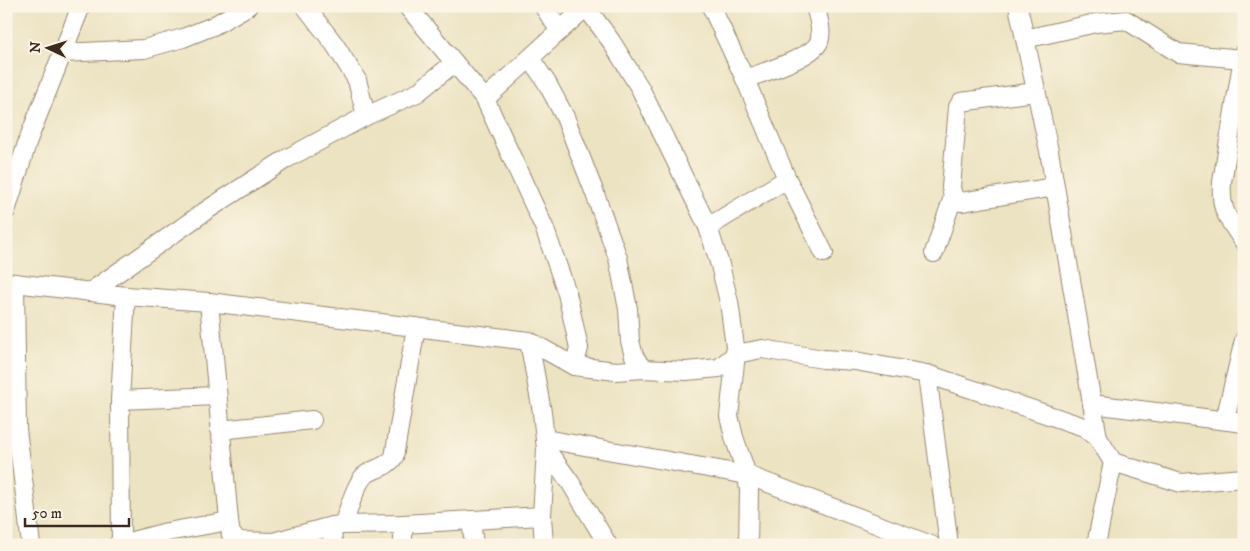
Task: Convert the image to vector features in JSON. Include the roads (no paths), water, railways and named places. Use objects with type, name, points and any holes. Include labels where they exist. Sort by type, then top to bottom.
[{"type":"street","points":[[6,210],[28,140],[82,6]]},
{"type":"street","points":[[63,53],[144,49],[184,38],[213,26],[248,6]]},
{"type":"street","points":[[305,6],[335,45],[357,80],[366,116]]},
{"type":"street","points":[[407,6],[485,99],[544,227],[567,293],[579,348],[574,366]]},
{"type":"street","points":[[543,6],[560,31]]},
{"type":"street","points":[[485,99],[586,6],[611,41],[640,88],[708,227],[729,302],[736,354],[730,416],[734,437],[747,475],[749,490],[748,545]]},
{"type":"street","points":[[711,6],[746,79],[787,179],[824,253]]},
{"type":"street","points":[[746,79],[807,54],[819,42],[820,29],[816,6]]},
{"type":"street","points":[[1018,6],[1055,187],[1098,438]]},
{"type":"street","points":[[1024,38],[1096,23],[1126,20],[1178,53],[1243,56],[1221,198],[1224,213],[1244,242]]},
{"type":"street","points":[[530,58],[547,83],[565,117],[594,191],[618,258],[628,310],[630,341],[634,356],[643,369]]},
{"type":"street","points":[[90,292],[215,204],[286,159],[366,116],[417,93],[454,63]]},
{"type":"street","points":[[934,253],[953,197],[951,187],[958,107],[961,102],[1036,92]]},
{"type":"street","points":[[708,227],[787,179]]},
{"type":"street","points":[[953,197],[960,202],[1055,187]]},
{"type":"street","points":[[31,545],[17,429],[10,283],[126,296],[208,302],[529,341],[574,366],[616,371],[643,369],[686,371],[719,368],[736,354],[762,349],[823,359],[855,361],[927,374],[1084,427],[1098,438],[1113,462],[1182,483],[1244,478]]},
{"type":"street","points":[[126,296],[120,400],[120,544],[167,532],[229,521]]},
{"type":"street","points":[[208,302],[229,521],[231,535],[236,540],[273,544],[338,525],[403,524],[542,516]]},
{"type":"street","points":[[333,545],[338,525],[359,482],[364,476],[390,462],[394,457],[416,327]]},
{"type":"street","points":[[1225,420],[1244,340]]},
{"type":"street","points":[[529,341],[546,444],[542,516],[544,545]]},
{"type":"street","points":[[927,374],[949,545]]},
{"type":"street","points":[[120,400],[217,396]]},
{"type":"street","points":[[1092,404],[1244,423]]},
{"type":"street","points":[[220,430],[312,420]]},
{"type":"street","points":[[546,444],[747,475],[931,545]]},
{"type":"street","points":[[546,444],[608,545]]},
{"type":"street","points":[[1096,545],[1113,462]]},
{"type":"street","points":[[471,520],[474,545]]},
{"type":"street","points":[[403,524],[403,545]]}]
